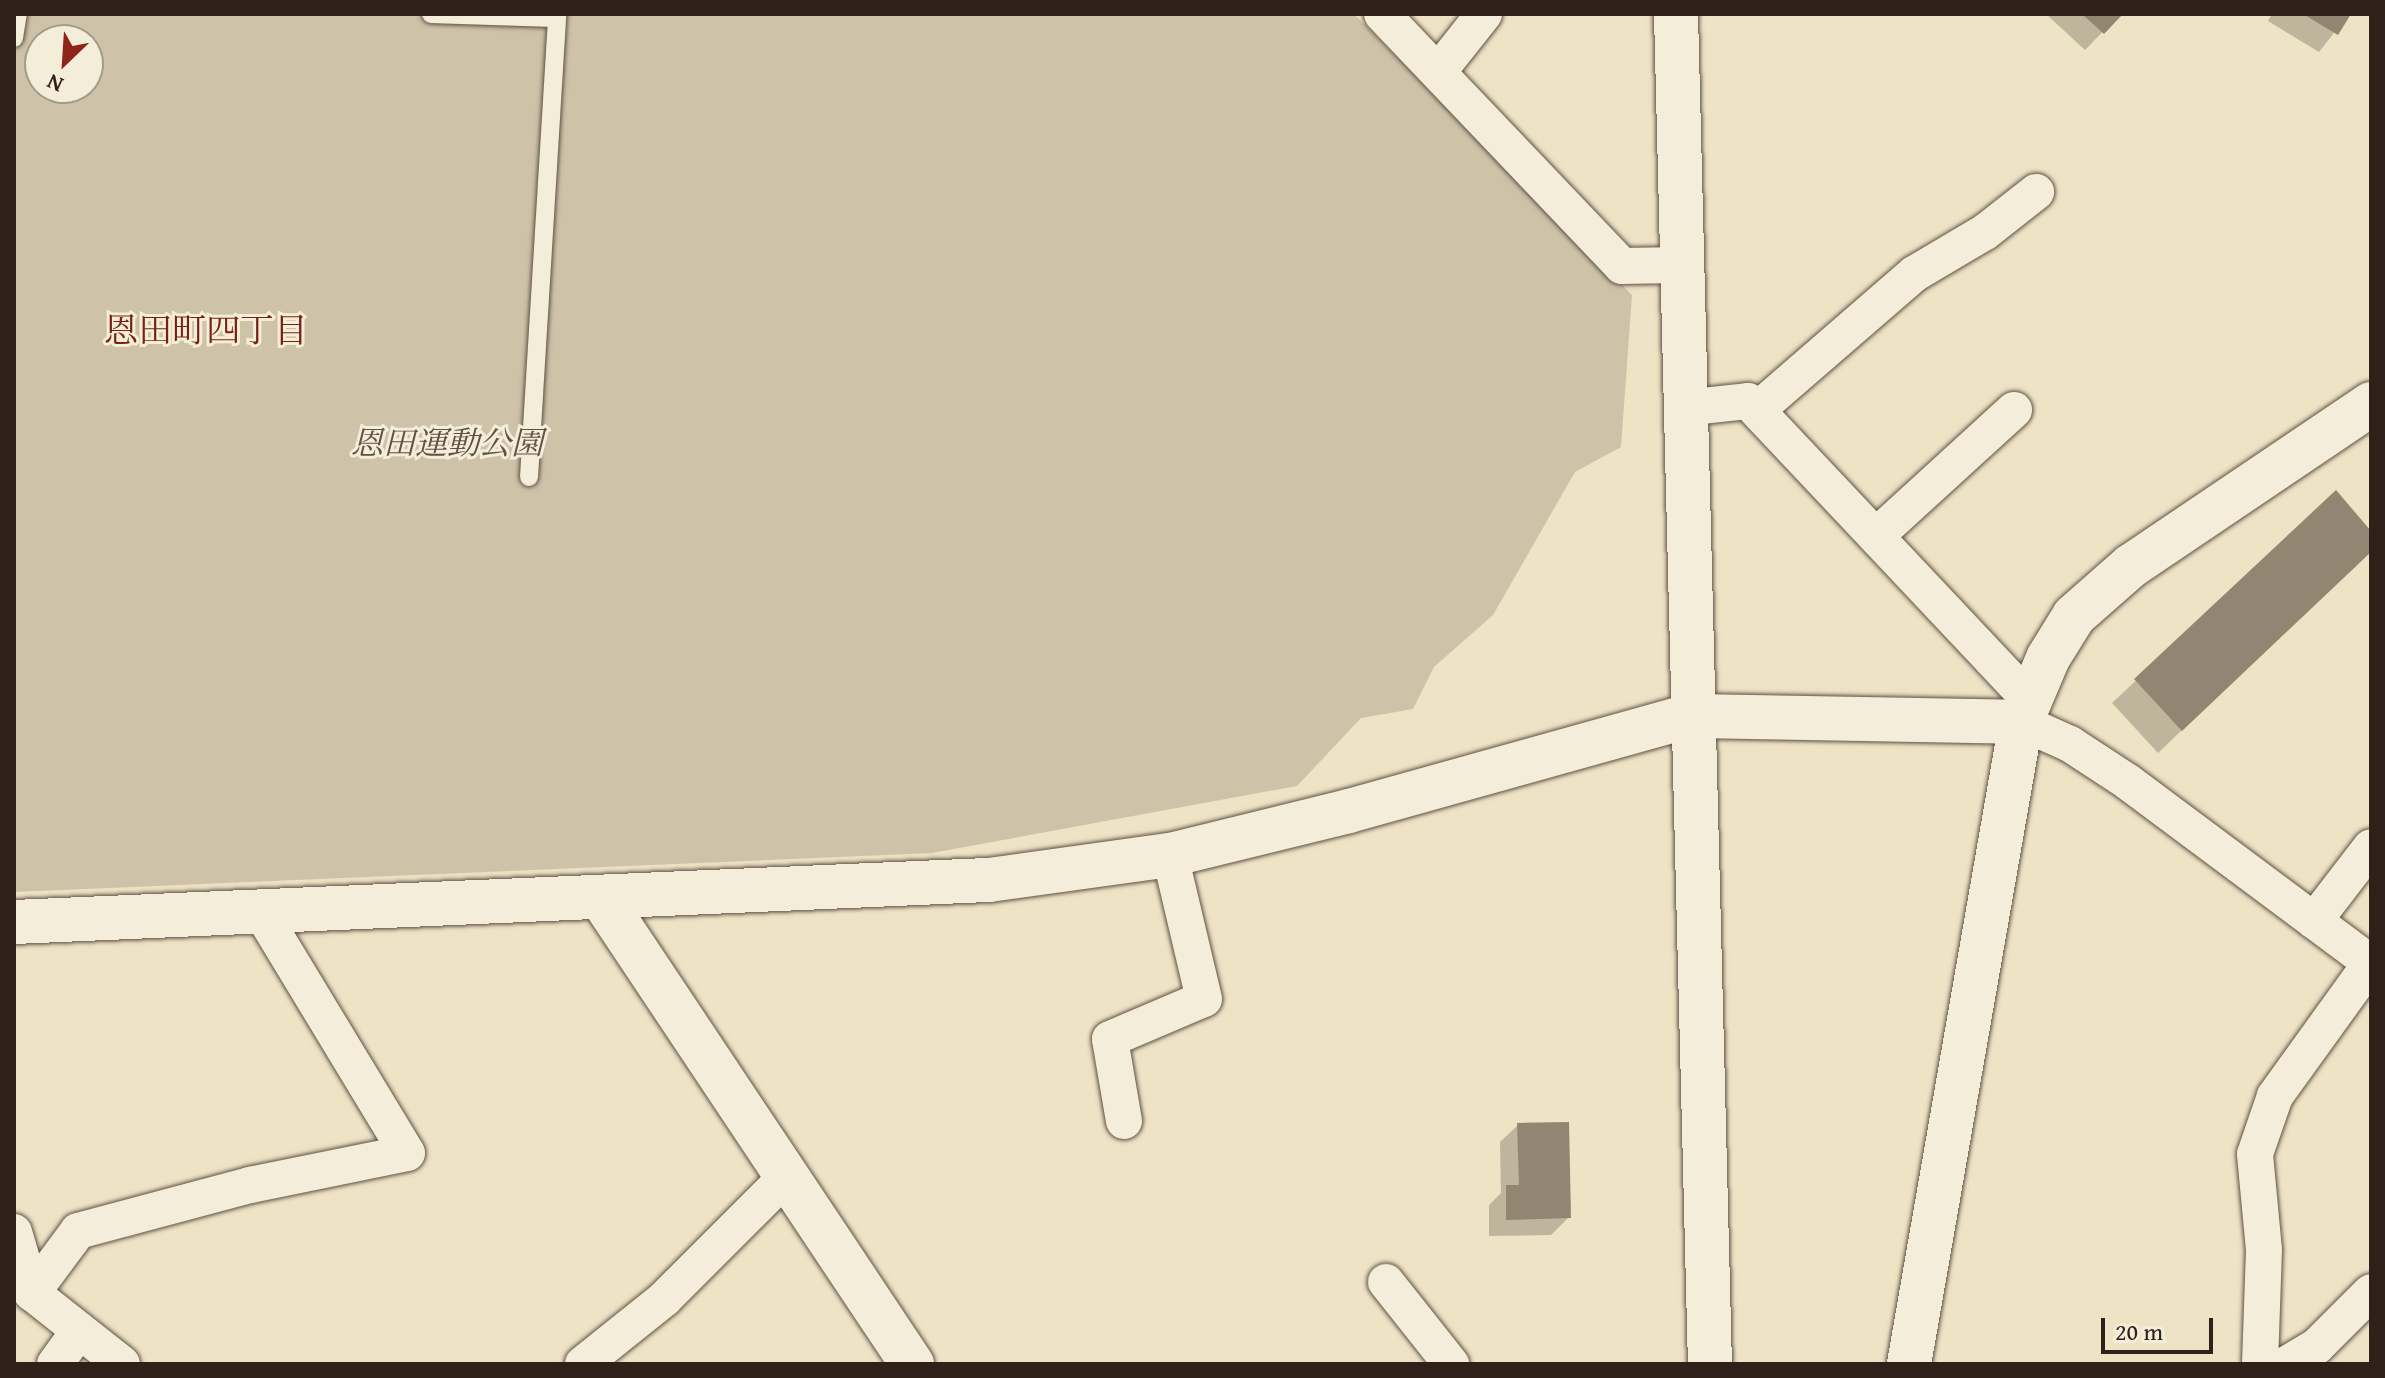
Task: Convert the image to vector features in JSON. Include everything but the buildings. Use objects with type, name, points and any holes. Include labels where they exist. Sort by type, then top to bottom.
[{"type":"street","points":[[1382,14],[1622,266],[1680,265]]},
{"type":"street","points":[[1438,72],[1484,14]]},
{"type":"street","points":[[1676,14],[1690,716],[1710,1364]]},
{"type":"street","points":[[1757,410],[1914,274],[1985,232],[2036,192]]},
{"type":"street","points":[[1684,408],[1748,401],[1876,536],[2026,711],[2128,782],[2371,963],[2275,1096],[2255,1154],[2264,1250],[2260,1364]]},
{"type":"street","points":[[1909,1364],[2026,711],[2074,616],[2131,566],[2371,404]]},
{"type":"street","points":[[1876,536],[2014,410]]},
{"type":"street","points":[[14,922],[262,914],[989,880],[1170,855],[1690,716],[2026,711]]},
{"type":"street","points":[[2314,921],[2371,847]]},
{"type":"street","points":[[1124,1121],[1110,1039],[1204,999],[1170,855]]},
{"type":"street","points":[[602,899],[912,1364]]},
{"type":"street","points":[[32,1293],[78,1231],[250,1185],[407,1153],[262,914]]},
{"type":"street","points":[[583,1364],[664,1299],[786,1177]]},
{"type":"street","points":[[14,1232],[32,1293],[122,1364]]},
{"type":"street","points":[[1386,1282],[1451,1364]]},
{"type":"street","points":[[2287,1364],[2317,1346],[2371,1292]]},
{"type":"street","points":[[55,1364],[79,1331]]},
{"type":"lane","points":[[14,38],[18,14]]},
{"type":"lane","points":[[431,14],[555,16],[529,477]]},
{"type":"green space","name":"恩田運動公園","points":[[14,14],[1354,14],[1632,295],[1621,447],[1575,472],[1493,615],[1434,667],[1413,709],[1361,718],[1297,786],[932,853],[14,892]]},
{"type":"district","name":"恩田町四丁目","points":[[206,330]]}]
